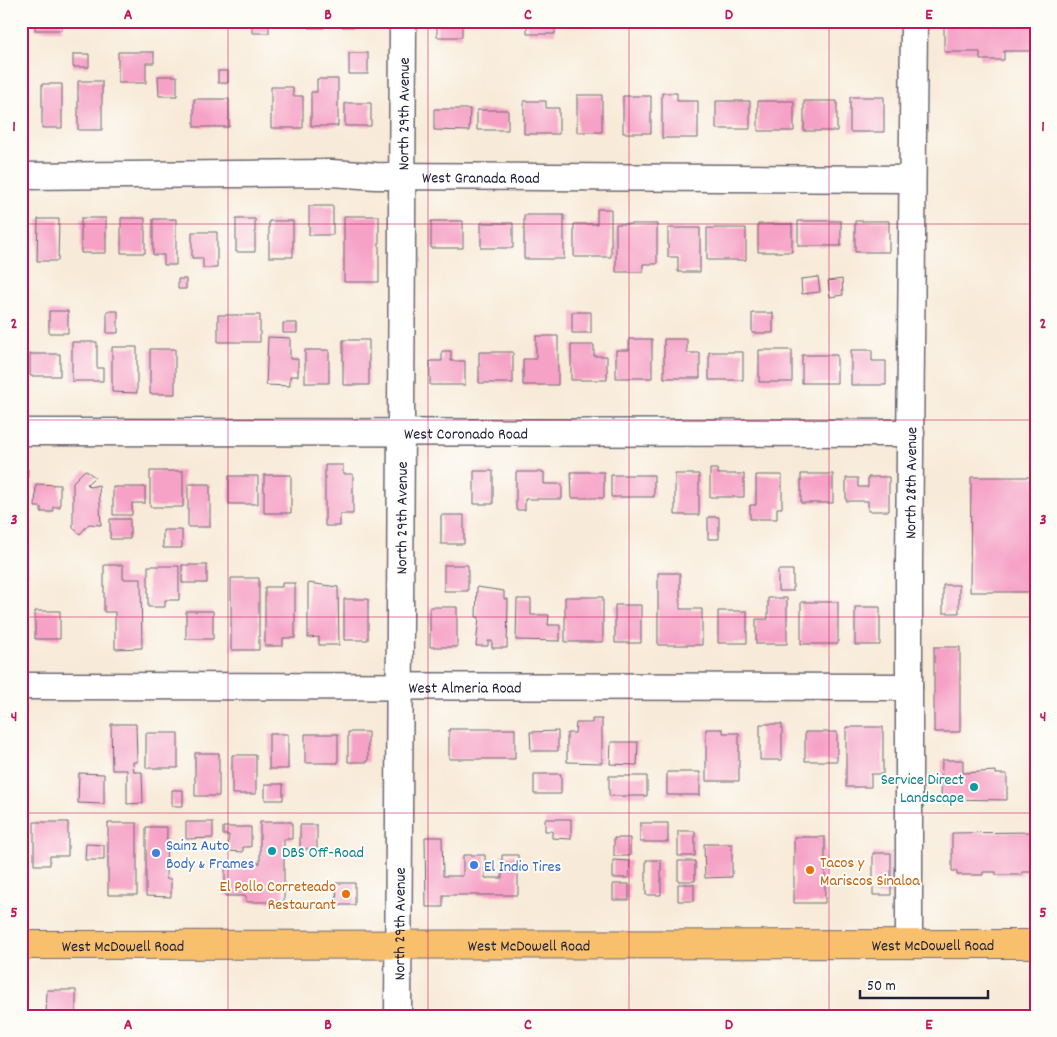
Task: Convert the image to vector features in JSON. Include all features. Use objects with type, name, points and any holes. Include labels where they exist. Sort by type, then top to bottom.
[{"type":"main road","name":"West McDowell Road","points":[[21,945],[1036,944]]},
{"type":"street","name":"North 29th Avenue","points":[[398,1016],[403,21]]},
{"type":"street","name":"North 28th Avenue","points":[[909,944],[910,433],[914,21]]},
{"type":"street","name":"West Granada Road","points":[[21,176],[331,173],[403,176],[912,179]]},
{"type":"street","name":"West Coronado Road","points":[[21,432],[910,433]]},
{"type":"street","name":"West Almeria Road","points":[[21,686],[909,687]]},
{"type":"building","points":[[35,21],[62,21],[62,30],[35,30]]},
{"type":"building","points":[[252,21],[269,21],[269,33],[252,33]]},
{"type":"building","points":[[309,21],[324,21],[324,28],[309,28]]},
{"type":"building","points":[[342,21],[368,21],[368,27],[342,27]]},
{"type":"building","points":[[437,21],[462,21],[462,37],[437,37]]},
{"type":"building","points":[[527,21],[555,21],[555,34],[527,34]]},
{"type":"building","points":[[944,21],[1036,21],[1036,51],[1004,51],[1004,60],[980,60],[980,52],[944,52]]},
{"type":"building","points":[[118,52],[154,52],[154,63],[146,63],[146,83],[118,83]]},
{"type":"building","points":[[349,53],[368,53],[368,74],[349,74]]},
{"type":"building","points":[[73,54],[89,54],[89,67],[73,67]]},
{"type":"building","points":[[218,71],[228,71],[228,83],[218,83]]},
{"type":"building","points":[[158,76],[177,76],[177,96],[159,96]]},
{"type":"building","points":[[317,79],[338,79],[338,126],[311,126],[311,92],[317,92]]},
{"type":"building","points":[[78,81],[102,81],[102,130],[78,130]]},
{"type":"building","points":[[42,84],[62,84],[62,128],[42,128]]},
{"type":"building","points":[[271,87],[293,87],[293,96],[303,96],[303,128],[271,128]]},
{"type":"building","points":[[21,88],[27,88],[26,125],[21,124]]},
{"type":"building","points":[[662,93],[677,93],[677,101],[698,101],[698,138],[662,138]]},
{"type":"building","points":[[577,95],[602,95],[602,132],[577,132]]},
{"type":"building","points":[[623,96],[651,96],[651,133],[623,133]]},
{"type":"building","points":[[850,97],[884,97],[884,132],[850,132]]},
{"type":"building","points":[[194,99],[229,99],[229,127],[194,127]]},
{"type":"building","points":[[524,101],[546,101],[546,108],[559,108],[559,134],[524,134]]},
{"type":"building","points":[[716,101],[750,101],[750,129],[716,129]]},
{"type":"building","points":[[758,101],[794,101],[794,131],[758,131]]},
{"type":"building","points":[[804,101],[837,101],[837,131],[804,131]]},
{"type":"building","points":[[345,103],[371,103],[371,126],[345,126]]},
{"type":"building","points":[[434,109],[470,109],[469,131],[434,130]]},
{"type":"building","points":[[477,110],[508,110],[508,130],[477,130]]},
{"type":"building","points":[[309,206],[333,206],[333,235],[309,235]]},
{"type":"building","points":[[597,209],[611,209],[611,257],[574,257],[574,224],[597,224]]},
{"type":"building","points":[[524,215],[564,215],[564,259],[524,259]]},
{"type":"building","points":[[344,216],[379,216],[379,282],[344,282]]},
{"type":"building","points":[[81,218],[106,218],[106,253],[81,253]]},
{"type":"building","points":[[121,218],[145,218],[145,253],[121,253]]},
{"type":"building","points":[[38,219],[59,219],[58,261],[37,261]]},
{"type":"building","points":[[153,219],[176,219],[176,265],[164,265],[164,255],[153,255]]},
{"type":"building","points":[[236,219],[255,219],[255,252],[236,252]]},
{"type":"building","points":[[269,221],[293,221],[293,257],[269,257]]},
{"type":"building","points":[[431,221],[463,221],[463,248],[431,248]]},
{"type":"building","points":[[798,221],[841,221],[841,246],[798,246]]},
{"type":"building","points":[[855,221],[889,221],[889,252],[855,252]]},
{"type":"building","points":[[481,223],[513,223],[513,248],[481,248]]},
{"type":"building","points":[[616,224],[657,224],[657,264],[643,264],[643,272],[616,272]]},
{"type":"building","points":[[758,224],[792,224],[792,252],[758,252]]},
{"type":"building","points":[[668,228],[700,228],[700,272],[678,272],[678,257],[668,257]]},
{"type":"building","points":[[707,228],[746,228],[746,260],[707,260]]},
{"type":"building","points":[[192,232],[217,232],[217,268],[203,268],[203,258],[192,258]]},
{"type":"building","points":[[818,277],[820,292],[802,294],[801,279]]},
{"type":"building","points":[[178,279],[186,279],[186,289],[178,289]]},
{"type":"building","points":[[842,279],[843,295],[830,297],[828,281]]},
{"type":"building","points":[[49,311],[68,311],[68,333],[49,333]]},
{"type":"building","points":[[107,311],[118,311],[118,333],[107,333]]},
{"type":"building","points":[[572,312],[591,312],[591,333],[572,333]]},
{"type":"building","points":[[752,313],[773,313],[773,333],[752,333]]},
{"type":"building","points":[[218,315],[260,315],[260,342],[218,342]]},
{"type":"building","points":[[283,323],[297,323],[297,333],[283,333]]},
{"type":"building","points":[[536,336],[558,336],[558,385],[523,385],[523,359],[536,359]]},
{"type":"building","points":[[268,337],[290,338],[290,359],[298,359],[298,376],[290,376],[290,386],[266,385]]},
{"type":"building","points":[[629,339],[652,339],[652,378],[616,378],[616,350],[629,350]]},
{"type":"building","points":[[664,339],[687,339],[687,353],[700,353],[700,378],[664,378]]},
{"type":"building","points":[[343,340],[369,340],[369,385],[343,385]]},
{"type":"building","points":[[72,342],[97,342],[97,368],[103,368],[103,381],[72,381]]},
{"type":"building","points":[[571,345],[594,345],[594,356],[607,356],[607,380],[571,380]]},
{"type":"building","points":[[112,347],[137,347],[137,393],[112,392]]},
{"type":"building","points":[[150,349],[175,349],[175,394],[150,394]]},
{"type":"building","points":[[305,350],[329,350],[329,383],[305,383]]},
{"type":"building","points":[[759,350],[792,350],[792,382],[759,382]]},
{"type":"building","points":[[851,350],[872,350],[872,361],[886,361],[886,385],[851,385]]},
{"type":"building","points":[[442,351],[451,351],[451,361],[465,361],[465,385],[430,385],[430,361],[442,361]]},
{"type":"building","points":[[479,352],[513,352],[513,383],[479,383]]},
{"type":"building","points":[[709,352],[743,352],[743,380],[709,380]]},
{"type":"building","points":[[30,354],[60,354],[60,376],[30,376]]},
{"type":"building","points":[[802,355],[837,355],[837,383],[802,383]]},
{"type":"building","points":[[325,465],[343,465],[343,474],[353,474],[353,514],[340,514],[340,526],[325,526]]},
{"type":"building","points":[[21,469],[28,469],[27,517],[21,517]]},
{"type":"building","points":[[710,469],[718,469],[718,474],[744,474],[744,497],[710,497]]},
{"type":"building","points":[[85,470],[95,477],[87,484],[90,487],[99,485],[101,525],[89,524],[80,534],[73,528],[73,482]]},
{"type":"building","points":[[150,471],[183,471],[183,507],[150,507]]},
{"type":"building","points":[[474,471],[493,471],[493,504],[474,504]]},
{"type":"building","points":[[516,472],[544,472],[544,484],[562,484],[562,499],[525,499],[525,510],[516,510]]},
{"type":"building","points":[[571,472],[604,472],[604,498],[572,498]]},
{"type":"building","points":[[675,474],[699,474],[699,515],[675,515]]},
{"type":"building","points":[[801,474],[833,474],[833,503],[801,503]]},
{"type":"building","points":[[264,475],[291,475],[291,513],[264,513]]},
{"type":"building","points":[[611,475],[654,475],[654,497],[611,497]]},
{"type":"building","points":[[756,475],[782,475],[782,508],[777,508],[777,519],[750,519],[750,505],[756,505]]},
{"type":"building","points":[[229,476],[258,476],[258,504],[229,504]]},
{"type":"building","points":[[868,477],[889,477],[889,511],[868,511],[868,501],[846,501],[846,478],[858,478],[858,487],[868,487]]},
{"type":"building","points":[[971,477],[1036,477],[1036,592],[970,592]]},
{"type":"building","points":[[36,484],[60,485],[60,507],[53,507],[53,512],[41,512],[41,507],[35,507]]},
{"type":"building","points":[[188,484],[210,484],[210,527],[188,527]]},
{"type":"building","points":[[113,487],[145,487],[145,503],[132,503],[132,515],[113,515]]},
{"type":"building","points":[[441,515],[464,515],[464,544],[441,544]]},
{"type":"building","points":[[708,517],[719,517],[719,539],[708,539]]},
{"type":"building","points":[[110,519],[130,519],[130,539],[110,539]]},
{"type":"building","points":[[163,530],[182,530],[182,548],[163,548]]},
{"type":"building","points":[[104,565],[123,565],[123,579],[141,579],[142,648],[115,649],[115,612],[104,612]]},
{"type":"building","points":[[182,565],[207,565],[207,583],[182,583]]},
{"type":"building","points":[[444,565],[468,565],[468,591],[444,591]]},
{"type":"building","points":[[148,566],[179,566],[179,600],[165,600],[165,607],[148,607]]},
{"type":"building","points":[[778,570],[793,570],[793,591],[778,591]]},
{"type":"building","points":[[658,573],[680,573],[680,609],[702,609],[702,645],[658,645]]},
{"type":"building","points":[[21,577],[26,577],[26,608],[21,608]]},
{"type":"building","points":[[231,578],[259,578],[259,650],[231,650]]},
{"type":"building","points":[[282,583],[295,583],[295,638],[283,638],[283,646],[265,646],[265,587],[282,587]]},
{"type":"building","points":[[308,583],[338,587],[339,645],[319,645],[319,637],[308,638]]},
{"type":"building","points":[[943,585],[959,585],[959,613],[943,613]]},
{"type":"building","points":[[477,587],[504,591],[504,599],[508,599],[507,648],[492,648],[492,641],[488,641],[488,646],[476,646],[479,617],[476,617]]},
{"type":"building","points":[[565,597],[603,597],[603,642],[565,642]]},
{"type":"building","points":[[768,598],[787,598],[787,644],[756,644],[756,619],[768,619]]},
{"type":"building","points":[[344,599],[368,599],[368,640],[344,640]]},
{"type":"building","points":[[517,599],[531,599],[531,615],[549,615],[548,625],[560,625],[560,641],[516,640]]},
{"type":"building","points":[[801,602],[838,602],[838,644],[801,644]]},
{"type":"building","points":[[615,605],[641,605],[641,643],[615,643]]},
{"type":"building","points":[[430,607],[457,607],[457,647],[430,647]]},
{"type":"building","points":[[855,607],[880,607],[880,645],[855,645]]},
{"type":"building","points":[[35,611],[60,611],[60,639],[35,639]]},
{"type":"building","points":[[186,611],[213,611],[213,639],[186,639]]},
{"type":"building","points":[[718,611],[747,611],[747,643],[718,643]]},
{"type":"building","points":[[934,647],[960,647],[960,732],[934,732]]},
{"type":"building","points":[[592,719],[602,719],[602,763],[567,762],[567,733],[575,733],[576,723],[592,723]]},
{"type":"building","points":[[111,724],[136,724],[137,762],[133,762],[134,772],[142,772],[143,803],[127,804],[127,770],[112,770]]},
{"type":"building","points":[[760,724],[782,724],[782,760],[760,760]]},
{"type":"building","points":[[846,727],[883,727],[883,774],[871,774],[871,787],[846,787]]},
{"type":"building","points":[[449,729],[515,729],[515,759],[449,759]]},
{"type":"building","points":[[706,729],[723,729],[723,733],[739,733],[739,781],[706,781]]},
{"type":"building","points":[[558,731],[558,751],[531,751],[530,732]]},
{"type":"building","points":[[348,732],[368,732],[368,762],[348,762]]},
{"type":"building","points":[[805,732],[837,732],[837,761],[805,761]]},
{"type":"building","points":[[146,733],[178,733],[178,768],[146,768]]},
{"type":"building","points":[[269,734],[288,734],[288,769],[269,769]]},
{"type":"building","points":[[305,734],[338,734],[338,763],[305,763]]},
{"type":"building","points":[[611,742],[638,742],[637,765],[610,764]]},
{"type":"building","points":[[195,753],[219,753],[219,796],[195,796]]},
{"type":"building","points":[[232,755],[256,755],[256,794],[232,794]]},
{"type":"building","name":"Service Direct Landscape","points":[[942,760],[963,760],[963,773],[996,771],[996,774],[1007,774],[1007,800],[941,799]]},
{"type":"building","points":[[667,772],[700,772],[700,795],[667,795]]},
{"type":"building","points":[[79,773],[104,774],[104,804],[78,803]]},
{"type":"building","points":[[534,774],[561,774],[561,794],[534,794]]},
{"type":"building","points":[[609,776],[647,776],[647,796],[609,796]]},
{"type":"building","points":[[265,784],[283,784],[283,800],[265,800]]},
{"type":"building","points":[[172,790],[183,790],[183,806],[172,806]]},
{"type":"building","points":[[545,819],[571,819],[571,839],[552,838],[552,831],[545,831]]},
{"type":"building","points":[[34,822],[68,822],[68,856],[50,856],[50,865],[34,865]]},
{"type":"building","points":[[186,822],[213,822],[213,838],[186,839]]},
{"type":"building","name":"DBS Off-Road","points":[[260,822],[292,822],[292,839],[284,839],[284,902],[246,902],[246,896],[225,896],[225,863],[260,863]]},
{"type":"building","points":[[108,823],[137,823],[137,895],[108,895]]},
{"type":"building","points":[[640,823],[668,823],[668,842],[640,842]]},
{"type":"building","points":[[300,825],[317,825],[317,849],[300,849]]},
{"type":"building","name":"Sainz Auto Body & Frames","points":[[146,827],[167,827],[166,879],[171,879],[171,897],[146,896]]},
{"type":"building","points":[[223,827],[251,827],[251,847],[243,847],[243,852],[228,851],[229,835],[223,835]]},
{"type":"building","points":[[678,831],[695,831],[695,856],[678,856]]},
{"type":"building","points":[[1031,832],[1031,872],[1022,872],[1022,875],[996,875],[996,872],[983,872],[983,875],[957,875],[957,871],[952,871],[952,833]]},
{"type":"building","points":[[425,837],[442,837],[443,876],[463,876],[463,855],[485,855],[485,878],[502,878],[502,855],[518,855],[518,895],[443,895],[443,907],[426,907]]},
{"type":"building","name":"Tacos y Mariscos Sinaloa","points":[[794,837],[825,837],[825,903],[794,903]]},
{"type":"building","points":[[21,838],[27,838],[27,856],[21,856]]},
{"type":"building","points":[[614,838],[630,838],[630,856],[614,856]]},
{"type":"building","points":[[86,844],[104,845],[104,860],[85,860]]},
{"type":"building","points":[[704,844],[732,844],[732,877],[705,878]]},
{"type":"building","points":[[873,853],[891,853],[891,895],[873,895]]},
{"type":"building","points":[[613,860],[630,861],[629,878],[613,878]]},
{"type":"building","points":[[646,860],[661,860],[661,895],[646,895]]},
{"type":"building","points":[[678,861],[695,861],[695,881],[678,881]]},
{"type":"building","name":"El Pollo Correteado Restaurant","points":[[336,883],[355,883],[355,905],[337,905]]},
{"type":"building","points":[[613,884],[629,884],[629,900],[613,900]]},
{"type":"building","points":[[678,884],[694,884],[694,901],[678,901]]},
{"type":"building","points":[[47,990],[76,990],[76,1016],[46,1016]]},
{"type":"place","name":"Service Direct Landscape","points":[[974,787]]},
{"type":"place","name":"DBS Off-Road","points":[[272,851]]},
{"type":"place","name":"Sainz Auto Body & Frames","points":[[156,853]]},
{"type":"place","name":"El Indio Tires","points":[[474,865]]},
{"type":"place","name":"Tacos y Mariscos Sinaloa","points":[[810,870]]},
{"type":"place","name":"El Pollo Correteado Restaurant","points":[[346,894]]}]
